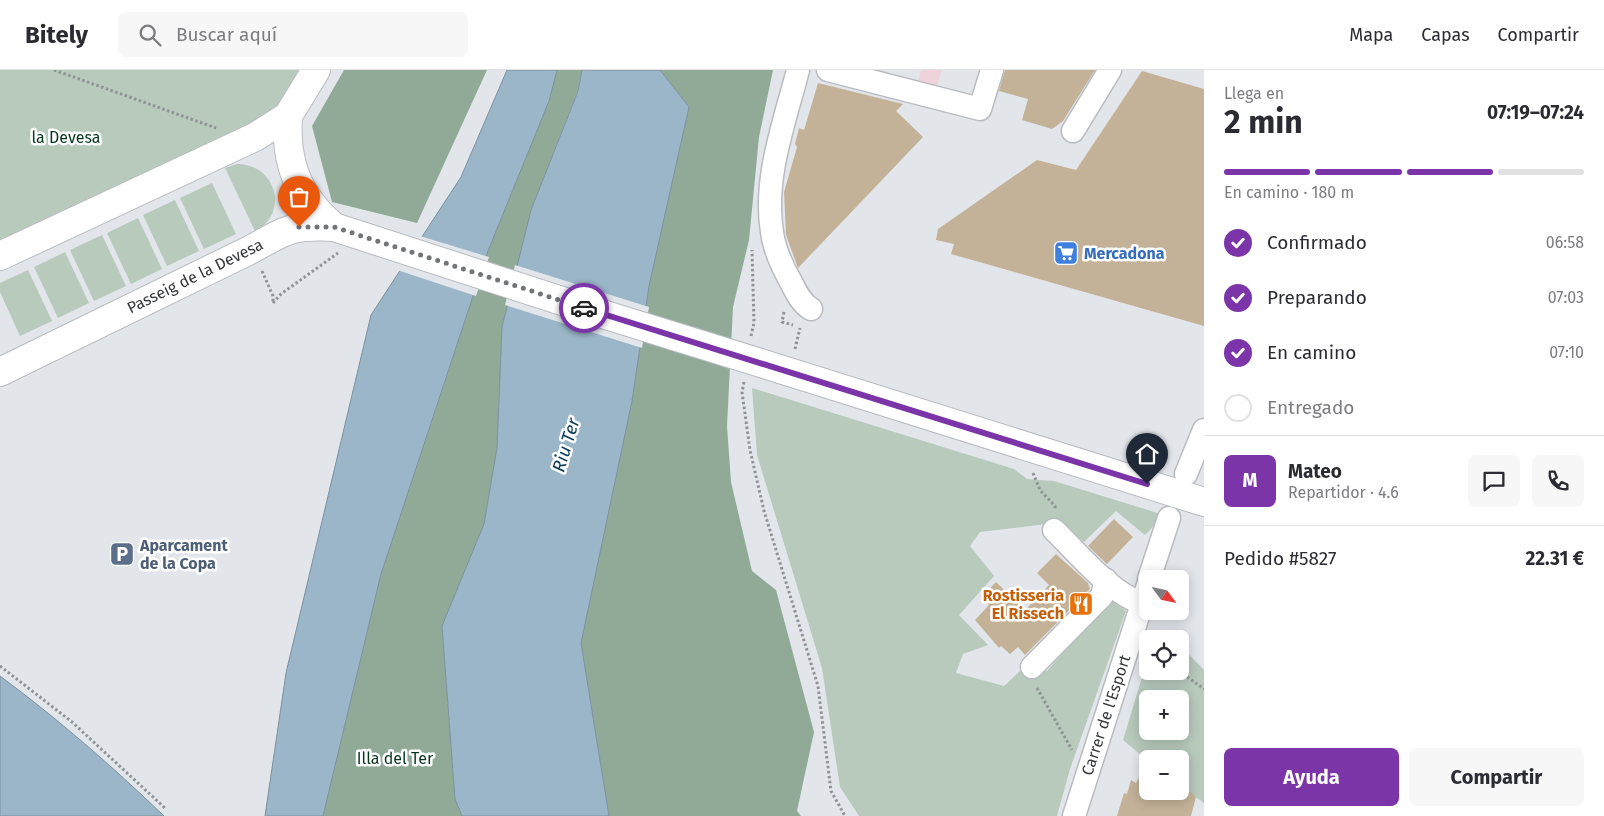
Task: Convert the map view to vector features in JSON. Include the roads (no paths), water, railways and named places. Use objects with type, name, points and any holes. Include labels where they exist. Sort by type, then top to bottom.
[{"type":"main road","points":[[0,256],[256,137],[288,116],[316,70]]},
{"type":"main road","points":[[288,116],[286,140],[291,162],[301,187],[316,212],[349,238],[767,365],[1204,502]]},
{"type":"main road","name":"Passeig de la Devesa","points":[[0,372],[252,249],[288,229],[309,226],[349,238]]},
{"type":"street","points":[[798,70],[776,158],[771,193],[772,232],[787,274],[807,314]]},
{"type":"street","points":[[792,142],[813,70]]},
{"type":"street","points":[[828,70],[980,109],[992,70]]},
{"type":"street","points":[[1073,132],[1110,70]]},
{"type":"street","points":[[1186,474],[1204,430]]},
{"type":"street","points":[[1153,570],[1170,518]]},
{"type":"street","points":[[1054,530],[1106,580],[1132,600],[1139,597]]},
{"type":"street","points":[[1032,667],[1102,596],[1106,580]]},
{"type":"street","name":"Carrer de l'Esport","points":[[1074,816],[1139,613]]},
{"type":"water","points":[[507,70],[557,70],[549,101],[488,251],[381,574],[323,816],[265,816],[286,673],[371,315],[461,177]]},
{"type":"water","name":"Riu Ter","points":[[582,70],[660,70],[689,107],[649,286],[632,401],[581,643],[609,816],[462,816],[455,799],[442,626],[484,524],[497,448],[502,327],[531,210],[578,91]]},
{"type":"water","points":[[0,676],[84,743],[164,816],[0,816]]},
{"type":"place","name":"Mercadona","points":[[1066,253]]},
{"type":"place","name":"Aparcament de la Copa","points":[[122,554]]},
{"type":"place","name":"Rostisseria El Rissech","points":[[1081,604]]},
{"type":"park label","name":"la Devesa","points":[[66,137]]},
{"type":"park label","name":"Illa del Ter","points":[[395,758]]}]
